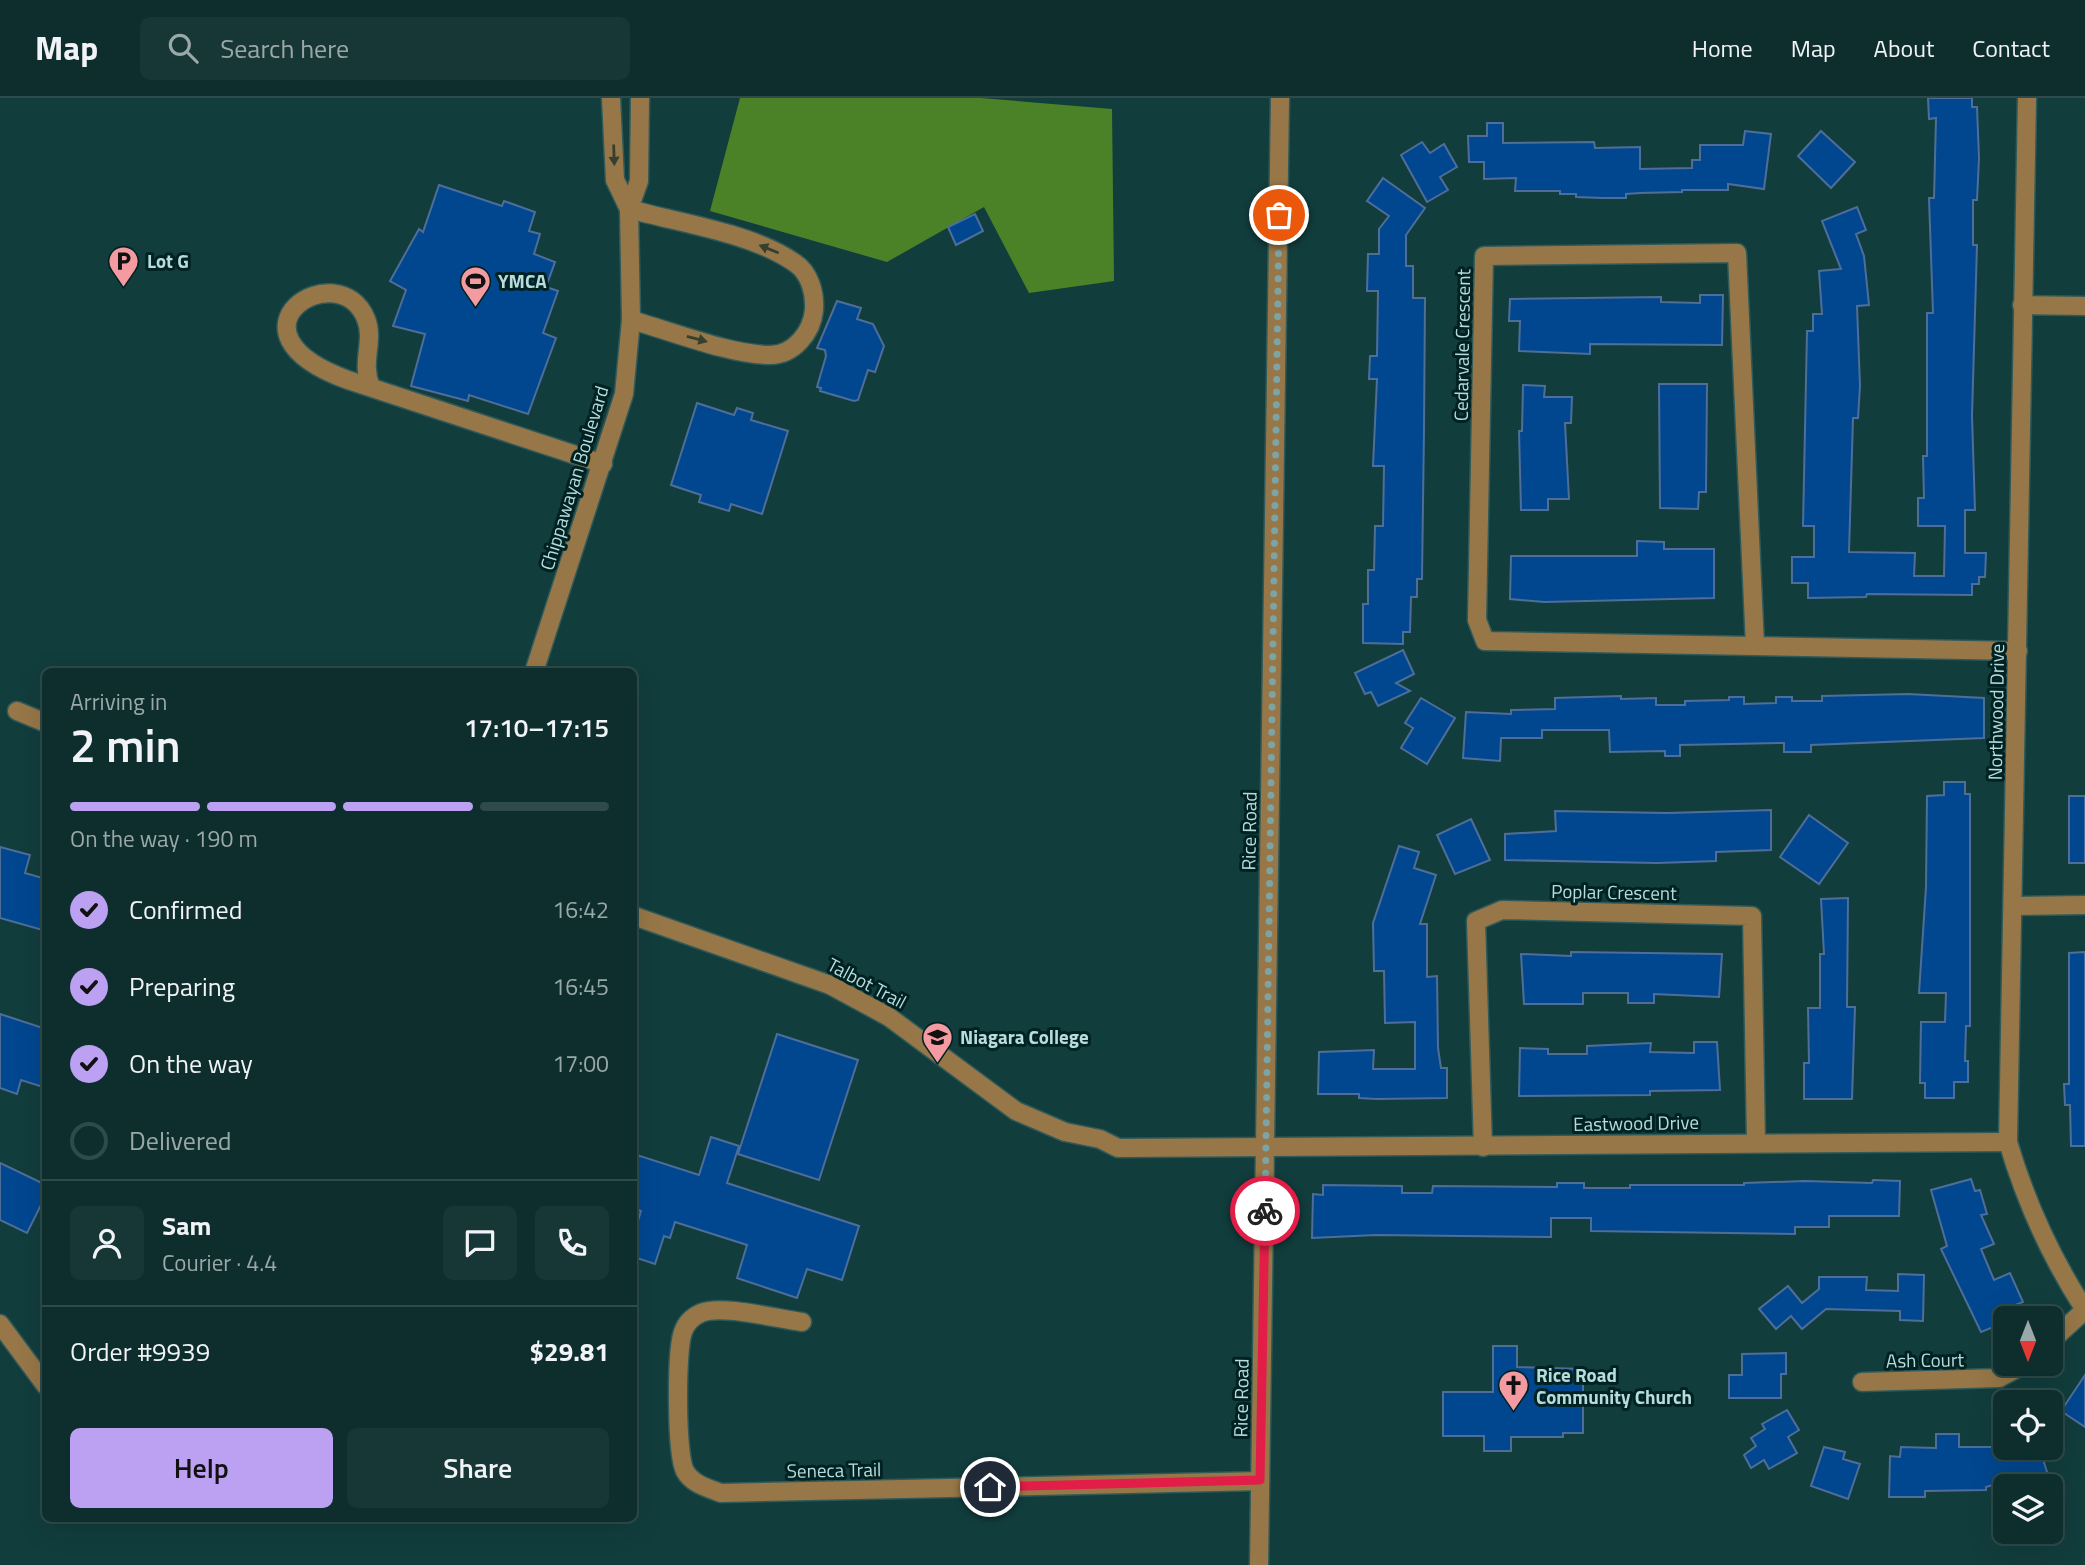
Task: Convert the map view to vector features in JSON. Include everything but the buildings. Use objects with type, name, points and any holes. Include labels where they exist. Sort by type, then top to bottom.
[{"type":"street","name":"Chippawayan Boulevard","points":[[611,98],[615,180],[629,209]]},
{"type":"street","name":"Chippawayan Boulevard","points":[[535,668],[624,394],[631,320],[629,209],[639,181],[640,98]]},
{"type":"street","name":"Rice Road","points":[[1259,1565],[1280,98]]},
{"type":"street","name":"Northwood Drive","points":[[2026,98],[2008,1142],[2024,1196],[2054,1263],[2085,1310]]},
{"type":"street","points":[[629,209],[778,252],[798,264],[812,284],[814,309],[809,332],[793,348],[773,356],[745,352],[631,320]]},
{"type":"street","name":"Cedarvale Crescent","points":[[1755,646],[1737,253],[1484,256],[1477,620],[1485,640],[1755,646],[2018,651]]},
{"type":"street","points":[[371,387],[365,363],[369,332],[365,317],[358,307],[348,298],[334,293],[302,299],[293,307],[289,317],[286,330],[289,345],[302,359],[321,370],[371,387],[603,464]]},
{"type":"street","points":[[2022,304],[2085,306]]},
{"type":"street","points":[[17,711],[42,721]]},
{"type":"street","points":[[2013,906],[2085,905]]},
{"type":"street","name":"Poplar Crescent","points":[[1483,1147],[1476,921],[1502,910],[1752,916],[1756,1142]]},
{"type":"street","name":"Talbot Trail","points":[[637,917],[799,973],[860,999],[917,1036],[1001,1102],[1048,1126],[1100,1139],[1118,1148],[1265,1147]]},
{"type":"street","name":"Eastwood Drive","points":[[1265,1147],[2008,1142]]},
{"type":"street","points":[[2063,1330],[2085,1310]]},
{"type":"street","name":"Seneca Trail","points":[[802,1322],[722,1311],[703,1312],[689,1320],[682,1333],[680,1454],[686,1472],[700,1486],[720,1493],[1260,1480]]},
{"type":"street","points":[[0,1324],[42,1381]]},
{"type":"street","name":"Ash Court","points":[[1863,1382],[2003,1376]]},
{"type":"green space","points":[[740,98],[981,98],[1112,109],[1114,281],[1029,293],[984,207],[887,262],[710,211]]},
{"type":"way so far","points":[[1265,1211],[1279,215]]},
{"type":"place","name":"Lot G","points":[[124,288]]},
{"type":"place","name":"YMCA","points":[[475,308]]},
{"type":"place","name":"Niagara College","points":[[937,1064]]},
{"type":"place","name":"Rice Road Community Church","points":[[1513,1413]]},
{"type":"route","points":[[990,1487],[1260,1480],[1265,1211]]}]
